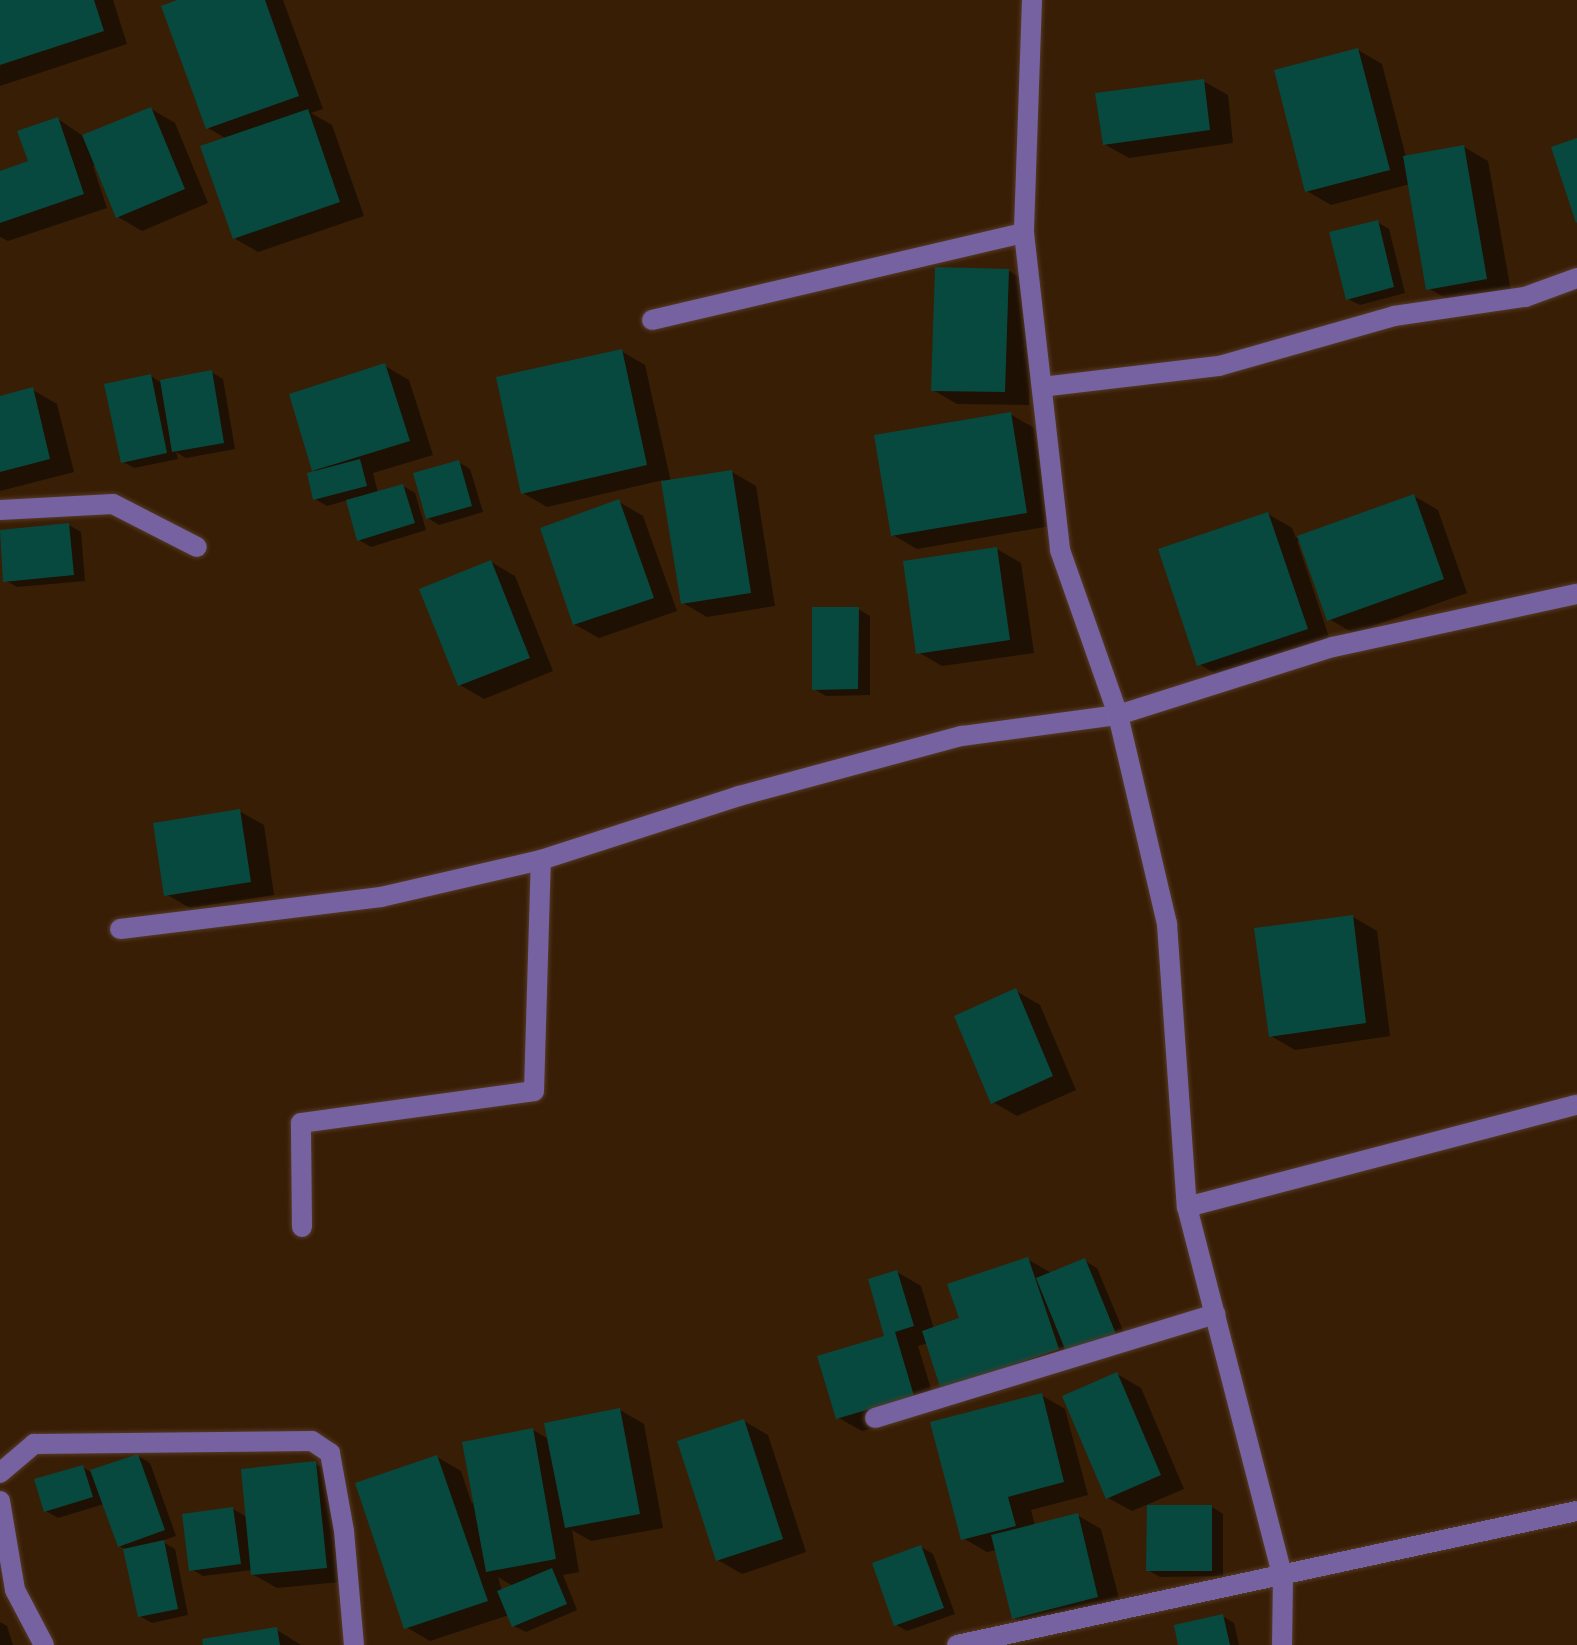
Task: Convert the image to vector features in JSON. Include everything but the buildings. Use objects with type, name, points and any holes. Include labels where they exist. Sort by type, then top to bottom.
[{"type":"street","points":[[1032,0],[1024,233],[1060,550],[1118,715],[1167,924],[1187,1207],[1283,1577],[1282,1645]]},
{"type":"street","points":[[652,320],[1024,233]]},
{"type":"street","points":[[1042,387],[1219,366],[1394,316],[1525,297],[1577,278]]},
{"type":"street","points":[[0,510],[113,504],[197,547]]},
{"type":"street","points":[[120,929],[381,897],[541,860],[739,796],[962,736],[1118,715],[1333,647],[1577,594]]},
{"type":"street","points":[[302,1227],[301,1123],[534,1091],[541,860]]},
{"type":"street","points":[[1187,1207],[1577,1105]]},
{"type":"street","points":[[875,1418],[1215,1314]]},
{"type":"street","points":[[0,1473],[34,1444],[312,1441],[330,1453],[344,1531],[354,1645]]},
{"type":"street","points":[[0,1501],[15,1590],[44,1645]]},
{"type":"street","points":[[957,1645],[1283,1577],[1577,1511]]}]
